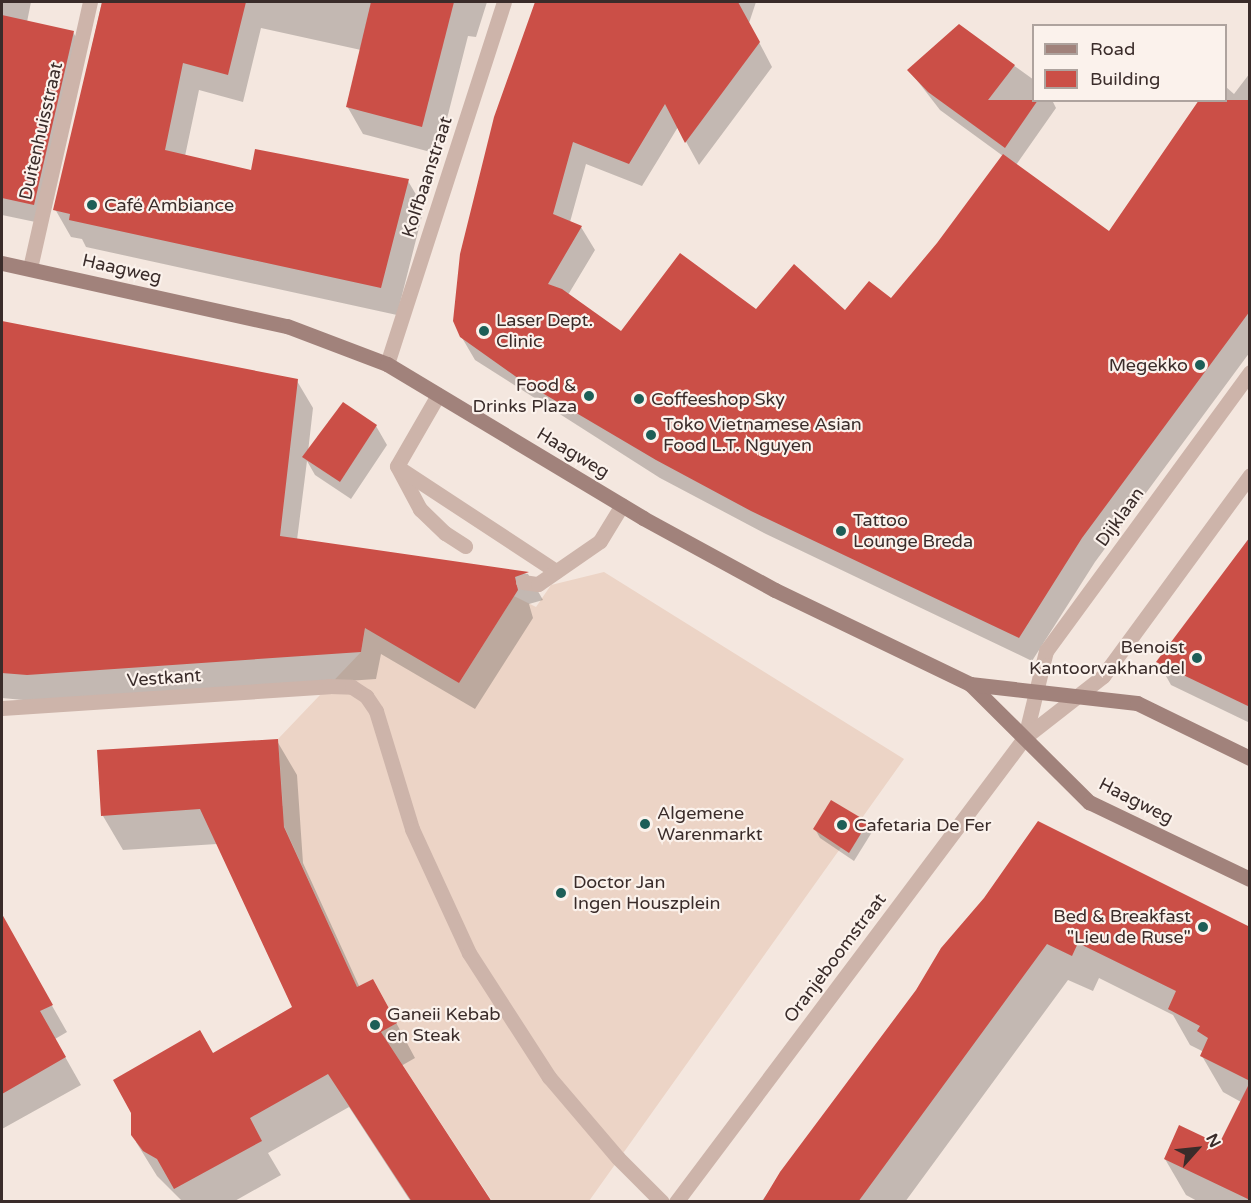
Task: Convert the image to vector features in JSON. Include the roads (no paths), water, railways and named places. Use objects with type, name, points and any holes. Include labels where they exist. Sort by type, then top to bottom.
[{"type":"main road","name":"Haagweg","points":[[2,263],[287,326],[387,364],[622,505],[775,590],[970,684],[1089,802],[1250,879]]},
{"type":"main road","name":"Haagweg","points":[[970,684],[1137,703],[1250,758]]},
{"type":"street","name":"Duitenhuisstraat","points":[[30,268],[90,2]]},
{"type":"street","name":"Kolfbaanstraat","points":[[387,364],[504,2]]},
{"type":"street","name":"Dijklaan","points":[[1025,737],[1046,651],[1250,372]]},
{"type":"street","points":[[397,466],[438,394]]},
{"type":"street","points":[[397,466],[420,509],[445,533],[465,546]]},
{"type":"street","points":[[397,466],[556,571]]},
{"type":"street","points":[[1025,737],[1103,676],[1250,475]]},
{"type":"street","points":[[523,582],[538,584],[600,541],[622,505]]},
{"type":"street","name":"Vestkant","points":[[2,708],[329,686],[352,687],[366,696],[376,711],[412,829],[469,953],[549,1077],[618,1158],[662,1202]]},
{"type":"street","name":"Oranjeboomstraat","points":[[676,1202],[1025,737]]},
{"type":"place","name":"Café Ambiance","points":[[92,205]]},
{"type":"place","name":"Laser Dept. Clinic","points":[[484,331]]},
{"type":"place","name":"Megekko","points":[[1200,365]]},
{"type":"place","name":"Food & Drinks Plaza","points":[[589,396]]},
{"type":"place","name":"Coffeeshop Sky","points":[[639,399]]},
{"type":"place","name":"Toko Vietnamese Asian Food L.T. Nguyen","points":[[651,435]]},
{"type":"place","name":"Tattoo Lounge Breda","points":[[841,531]]},
{"type":"place","name":"Benoist Kantoorvakhandel","points":[[1197,658]]},
{"type":"place","name":"Algemene Warenmarkt","points":[[645,824]]},
{"type":"place","name":"Cafetaria De Fer","points":[[842,825]]},
{"type":"place","name":"Doctor Jan Ingen Houszplein","points":[[561,893]]},
{"type":"place","name":"Bed & Breakfast \"Lieu de Ruse\"","points":[[1203,927]]},
{"type":"place","name":"Ganeii Kebab en Steak","points":[[375,1025]]}]
